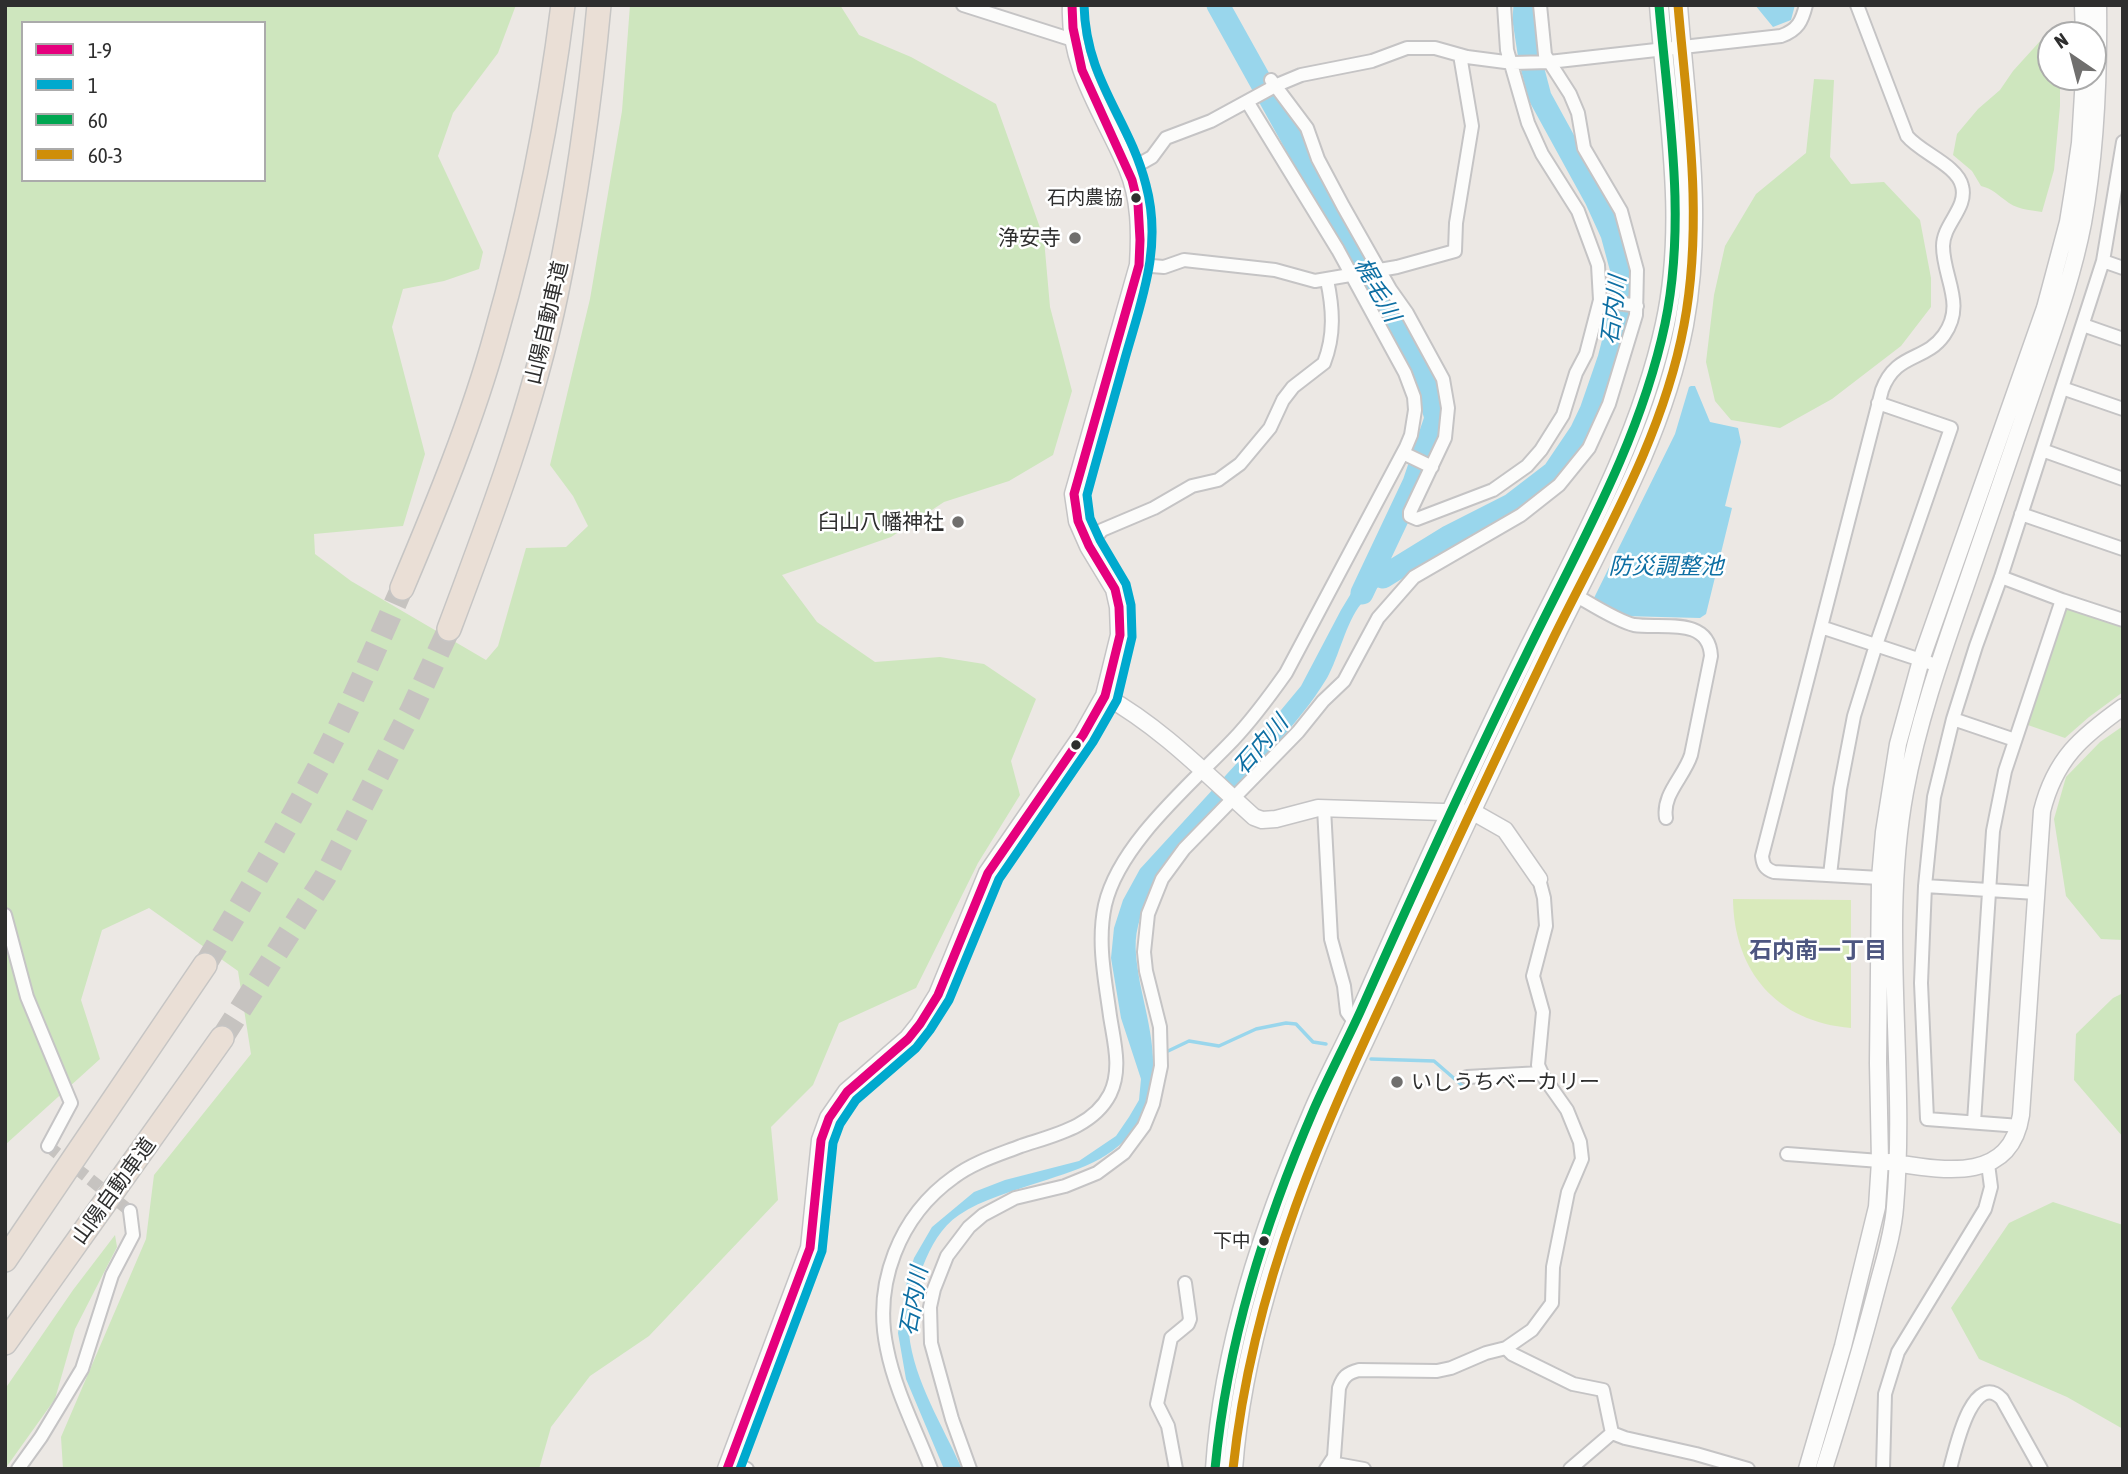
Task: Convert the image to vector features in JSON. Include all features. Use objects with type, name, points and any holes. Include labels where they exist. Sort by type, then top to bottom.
[{"type":"highway","points":[[402,588],[469,419],[496,335],[540,154],[553,84],[563,5]]},
{"type":"highway","name":"山陽自動車道","points":[[449,629],[509,464],[535,379],[556,296],[590,96],[599,5]]},
{"type":"highway","points":[[5,1260],[205,965]]},
{"type":"highway","name":"山陽自動車道","points":[[5,1343],[222,1038]]},
{"type":"main road","points":[[729,1464],[810,1248],[821,1140],[829,1118],[847,1092],[908,1040],[920,1024],[938,995],[988,873],[1083,736],[1105,696],[1119,635],[1119,607],[1115,589],[1089,546],[1078,521],[1074,494],[1139,265],[1142,230],[1129,170],[1078,61],[1073,40],[1072,5]]},
{"type":"main road","points":[[1215,1469],[1224,1387],[1237,1327],[1272,1215],[1311,1114],[1484,738],[1622,455],[1658,354],[1666,321],[1675,257],[1676,200],[1658,5]]},
{"type":"main road","points":[[1233,1469],[1242,1388],[1256,1332],[1304,1179],[1327,1121],[1470,812],[1652,434],[1666,394],[1684,325],[1694,259],[1694,200],[1678,5]]},
{"type":"street","points":[[963,5],[1073,40]]},
{"type":"street","points":[[1273,85],[1307,128],[1318,159],[1378,269],[1437,366],[1445,386],[1448,423],[1445,438],[1410,512],[1413,519],[1493,490],[1527,466],[1547,442],[1563,415],[1576,373],[1586,354],[1601,300],[1598,265],[1577,208],[1542,154],[1528,123],[1507,48],[1504,5]]},
{"type":"street","points":[[970,1469],[952,1419],[931,1343],[930,1307],[939,1272],[957,1241],[983,1216],[1015,1198],[1065,1186],[1097,1173],[1124,1153],[1144,1126],[1158,1085],[1162,1046],[1144,952],[1148,914],[1162,879],[1172,863],[1232,797],[1296,734],[1323,701],[1344,681],[1378,618],[1414,578],[1541,501],[1575,467],[1600,426],[1609,404],[1631,336],[1636,306],[1637,271],[1621,211],[1584,148],[1578,113],[1570,94],[1547,62],[1540,5]]},
{"type":"street","points":[[1129,170],[1152,157],[1166,138],[1211,121],[1250,102],[1273,85],[1301,75],[1371,61],[1407,48],[1435,48],[1512,63],[1662,50],[1791,33],[1798,26],[1806,5]]},
{"type":"street","points":[[1857,5],[1907,136],[1923,152],[1950,168],[1958,176],[1962,186],[1963,197],[1944,234],[1943,246],[1955,309],[1949,327],[1930,348],[1900,363],[1886,379],[1762,856],[1767,870],[1774,872],[1880,878]]},
{"type":"street","points":[[1824,1469],[1861,1350],[1895,1212],[1898,1164],[1894,959],[1896,859],[1905,792],[1939,666],[2060,312],[2078,244],[2095,143],[2099,92],[2098,5]]},
{"type":"street","points":[[1139,265],[1164,267],[1184,260],[1275,270],[1315,281],[1397,267],[1455,251],[1455,223],[1472,126],[1460,55]]},
{"type":"street","points":[[1807,1469],[1843,1346],[1877,1207],[1880,1161],[1880,878],[1884,832],[1898,744],[1922,660],[2045,308],[2068,222],[2080,143],[2083,91]]},
{"type":"street","points":[[931,1469],[894,1373],[883,1330],[885,1286],[898,1243],[922,1206],[955,1176],[995,1156],[1079,1125],[1104,1104],[1114,1084],[1117,1063],[1101,944],[1105,904],[1120,866],[1131,849],[1262,706],[1286,673],[1404,454],[1414,422],[1415,410],[1410,385],[1352,274],[1250,102]]},
{"type":"street","points":[[2020,1126],[1927,1119],[1921,983],[1925,886],[1934,797],[1953,719],[1976,646],[2001,577],[2103,261],[2123,142]]},
{"type":"street","points":[[2103,261],[2123,268]]},
{"type":"street","points":[[1089,546],[1102,530],[1154,508],[1192,486],[1218,480],[1240,464],[1270,428],[1283,400],[1293,387],[1324,362],[1328,353],[1333,316],[1327,280]]},
{"type":"street","points":[[1601,300],[1636,306]]},
{"type":"street","points":[[2082,325],[2123,339]]},
{"type":"street","points":[[2062,388],[2123,409]]},
{"type":"street","points":[[1830,875],[1840,789],[1854,716],[1951,428],[1878,403]]},
{"type":"street","points":[[2042,450],[2123,479]]},
{"type":"street","points":[[1404,454],[1431,466]]},
{"type":"street","points":[[2021,514],[2123,549]]},
{"type":"street","points":[[2001,577],[2123,620]]},
{"type":"street","points":[[1575,595],[1633,624],[1668,625],[1695,631],[1705,637],[1710,646],[1691,755],[1665,803],[1666,818]]},
{"type":"street","points":[[1974,1122],[1993,831],[2005,771],[2062,600]]},
{"type":"street","points":[[1821,627],[1939,666]]},
{"type":"street","points":[[1105,696],[1136,714],[1174,743],[1254,817],[1262,820],[1276,819],[1324,808],[1470,812],[1484,816],[1502,827],[1539,879],[1544,898],[1546,926],[1533,976],[1544,1012],[1538,1059],[1541,1073],[1567,1110],[1580,1142],[1582,1159],[1568,1192],[1553,1267],[1552,1303],[1532,1330],[1506,1348],[1486,1353],[1451,1368],[1437,1371],[1359,1370],[1342,1379],[1329,1466],[1364,1469]]},
{"type":"street","points":[[1787,1154],[1968,1170],[1988,1164],[2012,1144],[2020,1126],[2042,811],[2053,778],[2071,750],[2083,737],[2123,707]]},
{"type":"street","points":[[1953,719],[2015,740]]},
{"type":"street","points":[[1324,808],[1331,939],[1347,1012],[1355,1023]]},
{"type":"street","points":[[1925,886],[2036,893]]},
{"type":"street","points":[[5,915],[27,997],[71,1103],[48,1146]]},
{"type":"street","points":[[1467,1077],[1541,1073]]},
{"type":"street","points":[[1883,1469],[1885,1394],[1890,1373],[1908,1333],[1985,1209],[1991,1187],[1988,1164]]},
{"type":"street","points":[[18,1469],[41,1437],[82,1369],[112,1275],[132,1235],[131,1210]]},
{"type":"street","points":[[1176,1469],[1168,1426],[1157,1404],[1171,1338],[1188,1324],[1190,1319],[1185,1283]]},
{"type":"street","points":[[1506,1348],[1512,1354],[1573,1384],[1603,1390],[1612,1433]]},
{"type":"street","points":[[1950,1469],[1971,1405],[1979,1396],[1988,1393],[1996,1394],[2002,1399],[2041,1469]]},
{"type":"street","points":[[1570,1469],[1612,1433]]},
{"type":"street","points":[[1612,1433],[1748,1469]]},
{"type":"street","points":[[729,1464],[747,1469]]},
{"type":"green space","points":[[5,5],[516,5],[498,53],[453,113],[438,156],[483,252],[479,269],[444,281],[403,289],[392,327],[425,454],[403,526],[314,534],[315,554],[351,581],[486,660],[498,646],[526,548],[566,547],[588,526],[573,496],[550,465],[590,299],[622,111],[630,5],[840,5],[859,35],[911,57],[996,104],[1044,239],[1050,307],[1072,391],[1053,455],[1009,481],[944,502],[891,537],[782,575],[817,622],[875,662],[940,657],[984,664],[1036,699],[1011,761],[1020,795],[978,863],[916,988],[839,1023],[813,1085],[771,1127],[778,1200],[649,1336],[590,1376],[551,1427],[539,1469],[63,1469],[61,1437],[146,1239],[154,1175],[251,1054],[238,971],[149,908],[102,930],[81,1000],[100,1059],[5,1145]]},
{"type":"green space","points":[[2037,45],[2037,91],[2060,91],[2054,170],[2042,212],[2022,209],[1981,186],[1972,171],[1953,155],[1957,134],[1978,109],[2000,90]]},
{"type":"green space","points":[[1814,79],[1834,80],[1830,157],[1851,184],[1884,182],[1920,220],[1931,278],[1931,307],[1901,346],[1832,399],[1780,428],[1731,420],[1715,401],[1706,362],[1714,295],[1725,246],[1756,194],[1806,153]]},
{"type":"green space","points":[[2072,607],[2123,626],[2123,692],[2065,738],[2025,724],[2065,611]]},
{"type":"green space","points":[[2123,726],[2123,940],[2101,939],[2066,896],[2054,819],[2066,777],[2100,742]]},
{"type":"green space","points":[[1733,899],[1851,900],[1851,1028],[1825,1024],[1801,1016],[1781,1004],[1765,989],[1751,970],[1741,949],[1735,925]]},
{"type":"green space","points":[[2123,993],[2123,1137],[2074,1080],[2076,1034],[2113,998]]},
{"type":"green space","points":[[2053,1202],[2123,1225],[2123,1429],[2067,1397],[1979,1359],[1951,1308],[2009,1223]]},
{"type":"green space","points":[[115,1235],[117,1247],[75,1329],[55,1399],[5,1469],[5,1389],[73,1290]]},
{"type":"water","points":[[1755,5],[1795,5],[1791,20],[1773,27]]},
{"type":"water","name":"防災調整池","points":[[1691,386],[1695,386],[1710,422],[1738,428],[1741,442],[1725,506],[1732,508],[1706,614],[1700,618],[1623,616],[1593,600],[1675,434]]},
{"type":"water","points":[[1421,559],[1381,585],[1361,604],[1351,620],[1327,678],[1302,714],[1186,840],[1149,894],[1138,926],[1136,947],[1150,1032],[1152,1082],[1143,1114],[1134,1129],[1113,1151],[1086,1166],[968,1209],[947,1225],[933,1244],[910,1308],[909,1334],[923,1386],[962,1469],[944,1469],[906,1379],[898,1333],[914,1258],[932,1227],[974,1192],[1005,1180],[1079,1161],[1116,1136],[1139,1100],[1141,1079],[1121,1018],[1111,958],[1114,928],[1123,900],[1140,869],[1237,763],[1301,686],[1367,567]]},
{"type":"waterway","name":"梶毛川","points":[[1218,5],[1423,373],[1436,418],[1414,483],[1362,593]]},
{"type":"waterway","name":"石内川","points":[[1383,577],[1448,537],[1511,505],[1554,472],[1581,432],[1591,411],[1617,328],[1622,271],[1612,234],[1596,199],[1540,97],[1530,59],[1524,20],[1525,5]]},
{"type":"waterway","points":[[1166,1052],[1189,1041],[1219,1046],[1256,1029],[1286,1023],[1296,1024],[1313,1042],[1326,1044]]},
{"type":"waterway","points":[[1371,1059],[1434,1061],[1464,1087]]},
{"type":"tunnel","points":[[205,965],[326,753],[402,588]]},
{"type":"tunnel","points":[[222,1038],[325,877],[411,711],[449,629]]},
{"type":"tunnel","points":[[48,1146],[130,1211]]},
{"type":"transit line","name":"1-9","points":[[727,1469],[810,1248],[821,1140],[829,1118],[847,1092],[908,1039],[938,995],[988,873],[1083,735],[1105,696],[1120,635],[1115,589],[1089,546],[1078,521],[1074,494],[1139,265],[1138,204],[1132,180],[1082,70],[1073,28],[1072,5]]},
{"type":"transit line","name":"1","points":[[740,1469],[822,1251],[833,1143],[840,1124],[856,1100],[916,1048],[949,1000],[999,879],[1093,742],[1117,700],[1132,637],[1131,605],[1126,584],[1090,518],[1087,495],[1148,274],[1151,208],[1139,161],[1092,56],[1084,5]]},
{"type":"transit line","name":"60","points":[[1215,1469],[1228,1376],[1238,1330],[1264,1241],[1296,1153],[1462,787],[1606,494],[1654,368],[1665,324],[1675,245],[1674,165],[1659,5]]},
{"type":"transit line","name":"60-3","points":[[1233,1469],[1243,1400],[1257,1333],[1274,1269],[1319,1145],[1476,800],[1629,487],[1662,408],[1684,325],[1693,245],[1692,165],[1678,5]]},
{"type":"place","name":"石内農協","points":[[1136,198]]},
{"type":"place","name":"浄安寺","points":[[1075,238]]},
{"type":"place","name":"臼山八幡神社","points":[[958,522]]},
{"type":"place","name":"いしうちベーカリー","points":[[1397,1082]]},
{"type":"place","name":"下中","points":[[1264,1241]]},
{"type":"district","name":"石内南一丁目","points":[[1818,951]]}]
